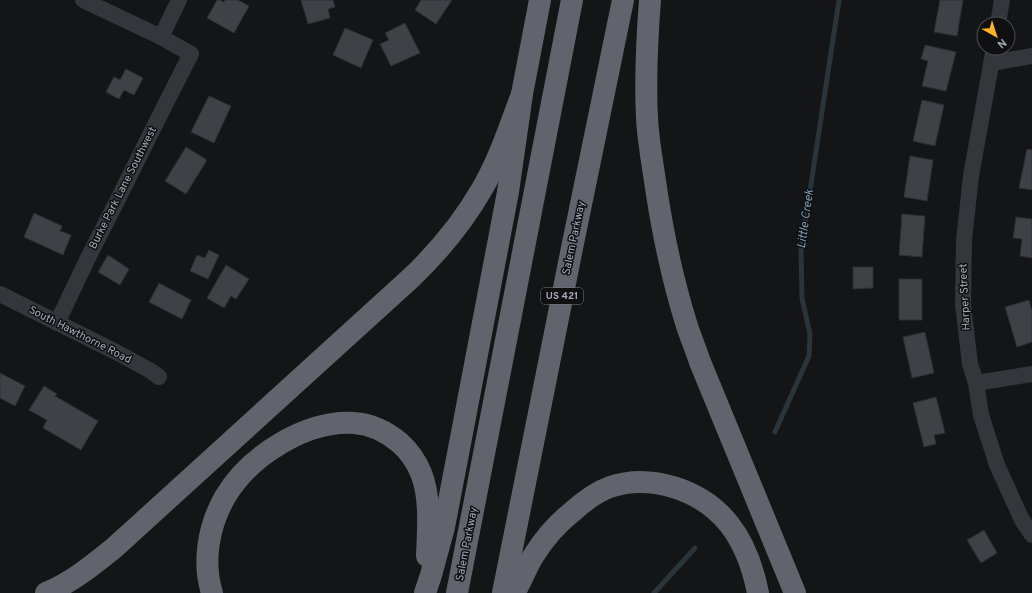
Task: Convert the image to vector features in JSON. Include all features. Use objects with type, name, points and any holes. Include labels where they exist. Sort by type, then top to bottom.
[{"type":"highway","points":[[425,593],[444,527],[508,192],[522,94],[540,0]]},
{"type":"highway","name":"Salem Parkway","points":[[457,593],[572,0]]},
{"type":"highway","name":"Salem Parkway","points":[[503,593],[623,0]]},
{"type":"highway","points":[[650,0],[647,34],[647,118],[658,207],[666,249],[687,327],[700,362],[795,593]]},
{"type":"highway","points":[[46,593],[65,583],[114,548],[428,261],[457,227],[482,189],[503,145],[522,94]]},
{"type":"highway","points":[[212,593],[208,575],[209,542],[218,511],[236,482],[261,458],[291,438],[326,425],[355,423],[383,431],[394,438],[406,449],[415,461],[421,473],[428,503],[428,544],[425,593]]},
{"type":"highway","points":[[514,593],[533,556],[559,524],[571,512],[584,502],[610,488],[638,482],[669,486],[685,491],[701,499],[715,510],[728,523],[747,554],[754,573],[758,593]]},
{"type":"street","points":[[83,0],[161,37],[179,0]]},
{"type":"street","points":[[999,16],[1002,0]]},
{"type":"street","name":"Burke Park Lane Southwest","points":[[57,323],[87,260],[191,54],[161,37]]},
{"type":"street","name":"Harper Street","points":[[993,56],[971,176],[964,240],[964,304],[970,364],[976,383],[981,415],[997,465],[1022,520],[1032,535]]},
{"type":"street","points":[[1016,56],[1032,56]]},
{"type":"street","name":"South Hawthorne Road","points":[[0,294],[116,352],[151,371],[159,378]]},
{"type":"street","points":[[976,383],[1032,374]]},
{"type":"building","points":[[217,0],[224,2],[225,0],[238,0],[249,6],[234,33],[207,18]]},
{"type":"building","points":[[301,0],[333,0],[335,7],[328,9],[330,18],[308,24]]},
{"type":"building","points":[[421,0],[452,0],[436,24],[415,10]]},
{"type":"building","points":[[940,0],[963,0],[957,36],[934,32]]},
{"type":"building","points":[[405,23],[420,53],[391,66],[380,44],[389,40],[385,33]]},
{"type":"building","points":[[345,28],[373,40],[361,68],[333,55]]},
{"type":"building","points":[[925,45],[956,52],[946,91],[922,86],[928,61],[921,59]]},
{"type":"building","points":[[126,69],[143,78],[134,95],[124,90],[119,99],[106,92],[114,77],[120,80]]},
{"type":"building","points":[[209,96],[231,106],[214,143],[191,132]]},
{"type":"building","points":[[922,100],[944,105],[935,146],[913,141]]},
{"type":"building","points":[[186,147],[207,160],[186,194],[165,181]]},
{"type":"building","points":[[1027,149],[1032,150],[1032,190],[1019,188]]},
{"type":"building","points":[[910,156],[933,160],[927,201],[904,197]]},
{"type":"building","points":[[34,213],[62,226],[60,231],[71,235],[63,255],[24,237]]},
{"type":"building","points":[[902,214],[925,216],[922,257],[899,255]]},
{"type":"building","points":[[1016,217],[1032,219],[1032,258],[1020,256],[1022,239],[1013,238]]},
{"type":"building","points":[[209,250],[219,255],[208,279],[190,271],[197,255],[205,258]]},
{"type":"building","points":[[108,255],[129,269],[120,285],[98,272]]},
{"type":"building","points":[[226,265],[249,279],[236,299],[231,296],[224,308],[207,298]]},
{"type":"building","points":[[853,267],[873,267],[873,288],[853,289]]},
{"type":"building","points":[[899,279],[922,279],[922,320],[899,320]]},
{"type":"building","points":[[159,283],[191,300],[182,319],[149,302]]},
{"type":"building","points":[[1029,300],[1032,311],[1032,342],[1017,347],[1005,307]]},
{"type":"building","points":[[925,332],[934,373],[912,378],[903,337]]},
{"type":"building","points":[[0,373],[25,386],[15,406],[0,398]]},
{"type":"building","points":[[44,386],[57,394],[55,396],[98,421],[81,450],[43,428],[47,420],[29,410]]},
{"type":"building","points":[[936,397],[945,433],[934,435],[936,444],[924,447],[913,403]]},
{"type":"building","points":[[984,530],[997,553],[981,563],[967,540]]},
{"type":"waterway","name":"Little Creek","points":[[775,432],[809,356],[810,334],[802,298],[801,250],[839,0]]},
{"type":"waterway","name":"Little Creek","points":[[654,593],[695,548]]}]
